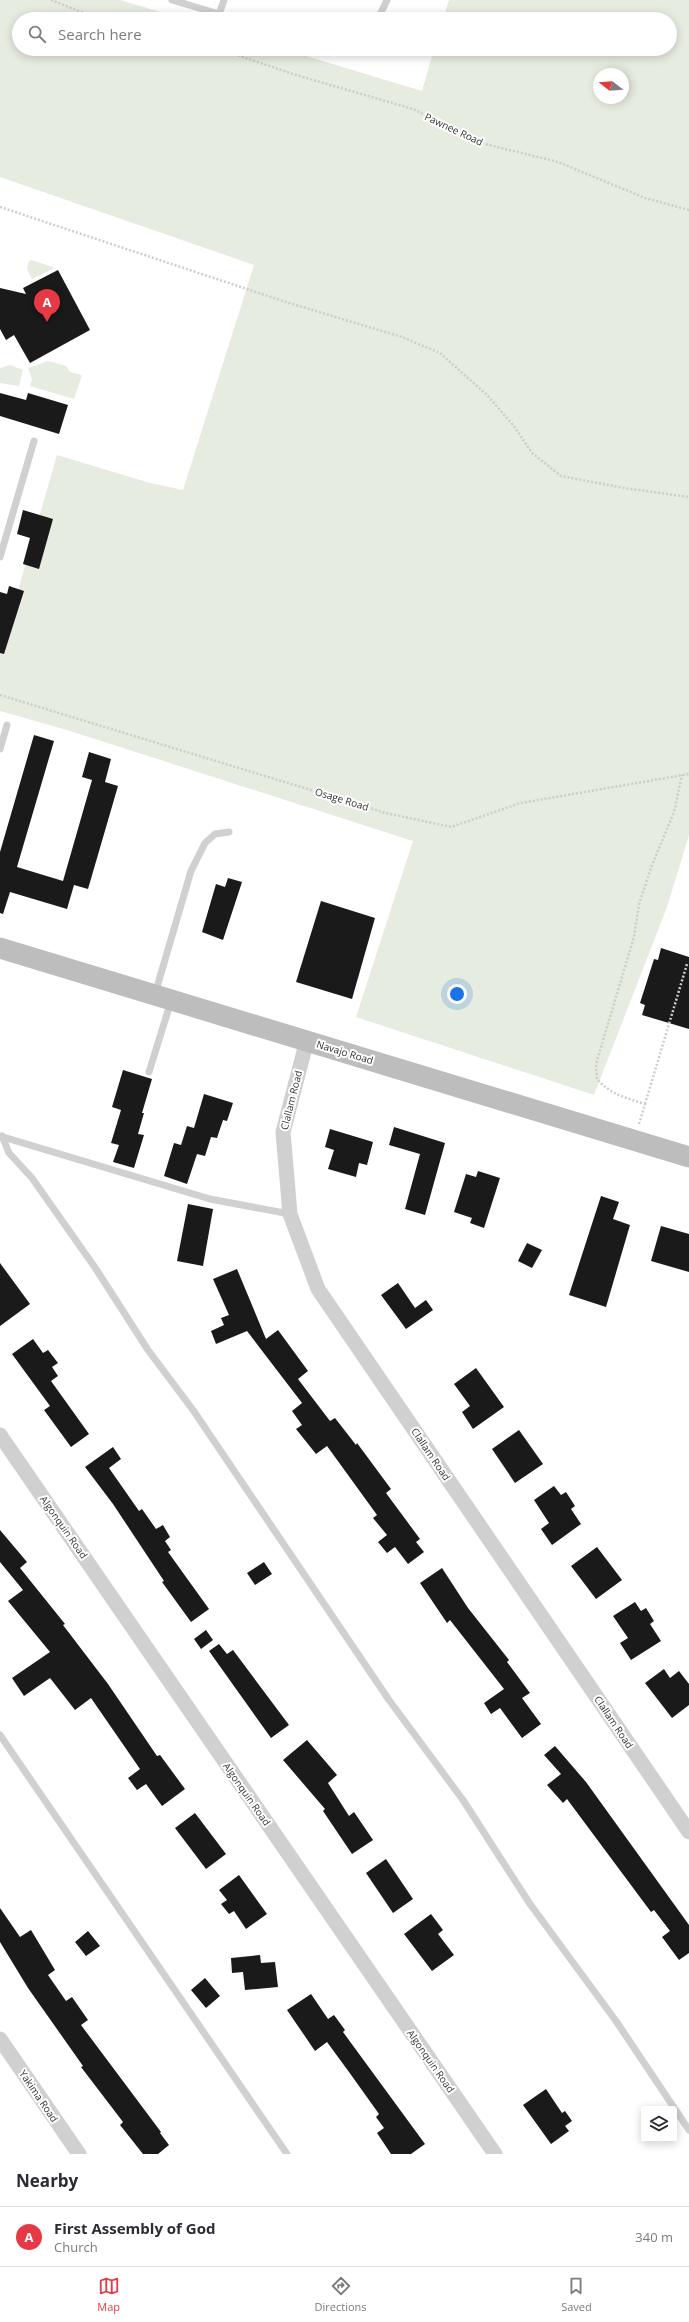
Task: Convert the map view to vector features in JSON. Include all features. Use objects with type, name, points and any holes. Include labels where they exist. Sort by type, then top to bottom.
[{"type":"main road","name":"Navajo Road","points":[[0,948],[689,1157]]},
{"type":"street","name":"Clallam Road","points":[[307,1040],[283,1132],[290,1214],[318,1289],[689,1832]]},
{"type":"street","name":"Algonquin Road","points":[[0,1435],[494,2154]]},
{"type":"street","name":"Yakima Road","points":[[0,2039],[78,2154]]},
{"type":"lane","points":[[172,0],[212,12]]},
{"type":"lane","points":[[220,12],[224,0]]},
{"type":"lane","points":[[381,12],[387,0]]},
{"type":"lane","points":[[0,557],[34,441]]},
{"type":"lane","points":[[0,749],[7,724]]},
{"type":"lane","points":[[149,1072],[191,871],[205,843],[215,834],[229,832]]},
{"type":"lane","points":[[1,1136],[210,1199],[290,1214]]},
{"type":"lane","points":[[1,1136],[9,1153],[32,1178],[96,1269],[148,1350],[193,1410],[389,1700],[462,1800],[530,1904],[616,2021],[689,2130]]},
{"type":"lane","points":[[0,1735],[287,2154]]},
{"type":"path","points":[[51,0],[81,12]]},
{"type":"path","name":"Pawnee Road","points":[[240,56],[296,75],[413,109],[485,144],[558,162],[645,198],[689,210]]},
{"type":"path","points":[[0,208],[289,303],[402,337],[440,353],[487,395],[514,426],[532,453],[561,476],[689,497]]},
{"type":"path","name":"Osage Road","points":[[0,695],[386,813],[451,827],[521,804],[689,774]]},
{"type":"path","points":[[645,1104],[619,1095],[606,1088],[597,1079],[596,1064],[634,937],[639,904],[652,865],[674,812],[682,775]]},
{"type":"path","points":[[634,1140],[687,964]]},
{"type":"shaded area","points":[[0,0],[120,0],[160,12],[12,12],[12,56],[306,56],[422,91],[432,56],[677,56],[677,12],[445,12],[449,0],[689,0],[689,835],[667,907],[594,1095],[356,1017],[413,841],[67,730],[0,711],[0,653],[57,455],[150,483],[183,490],[254,265],[0,177]]},
{"type":"shaded area","points":[[32,260],[55,268],[32,279],[27,269],[29,261]]},
{"type":"shaded area","points":[[48,361],[66,366],[70,372],[82,375],[74,399],[30,386],[32,379],[28,368]]},
{"type":"shaded area","points":[[10,365],[23,370],[19,386],[0,383],[0,368]]},
{"type":"building","points":[[58,270],[90,330],[30,363],[14,335],[6,340],[0,329],[0,288],[26,294],[23,288]]},
{"type":"building","points":[[0,393],[26,400],[28,393],[68,405],[59,434],[0,416]]},
{"type":"building","points":[[23,510],[53,519],[39,569],[23,564],[30,538],[17,534]]},
{"type":"building","points":[[9,586],[24,591],[4,654],[0,653],[0,592],[7,594]]},
{"type":"building","points":[[34,735],[54,741],[17,867],[63,881],[92,780],[82,777],[89,752],[111,759],[105,782],[118,786],[88,889],[74,885],[67,909],[10,892],[3,914],[0,913],[0,852]]},
{"type":"building","points":[[228,878],[242,882],[223,940],[202,932],[216,884],[225,887]]},
{"type":"building","points":[[321,901],[375,918],[352,999],[296,982]]},
{"type":"building","points":[[661,948],[689,957],[689,1029],[642,1015],[645,1005],[640,1003],[654,959],[658,960]]},
{"type":"building","points":[[123,1070],[152,1079],[142,1113],[144,1113],[138,1134],[144,1135],[134,1168],[113,1162],[119,1145],[111,1143],[121,1110],[112,1107]]},
{"type":"building","points":[[204,1094],[233,1103],[227,1121],[223,1120],[217,1138],[211,1137],[205,1156],[197,1154],[187,1184],[164,1176],[174,1143],[181,1145],[187,1126],[194,1128]]},
{"type":"building","points":[[394,1127],[445,1143],[425,1215],[405,1209],[420,1154],[389,1145]]},
{"type":"building","points":[[330,1129],[373,1142],[367,1165],[359,1163],[356,1177],[328,1169],[334,1150],[325,1147]]},
{"type":"building","points":[[478,1171],[500,1178],[484,1228],[470,1223],[472,1218],[454,1212],[466,1174],[476,1177]]},
{"type":"building","points":[[601,1196],[619,1202],[613,1219],[630,1225],[606,1307],[569,1295]]},
{"type":"building","points":[[188,1204],[213,1209],[203,1266],[177,1261]]},
{"type":"building","points":[[661,1226],[689,1234],[689,1272],[651,1261]]},
{"type":"building","points":[[527,1243],[542,1250],[532,1268],[518,1261]]},
{"type":"building","points":[[0,1263],[30,1304],[0,1326]]},
{"type":"building","points":[[237,1269],[266,1339],[278,1330],[308,1371],[298,1379],[330,1421],[335,1418],[356,1445],[357,1443],[391,1489],[386,1493],[420,1539],[416,1542],[424,1552],[408,1564],[395,1547],[387,1553],[378,1542],[387,1535],[373,1518],[377,1515],[327,1446],[316,1454],[296,1429],[302,1425],[292,1411],[302,1403],[247,1331],[216,1344],[211,1331],[224,1325],[221,1318],[229,1315],[213,1279]]},
{"type":"building","points":[[398,1283],[415,1308],[426,1300],[433,1310],[406,1329],[381,1295]]},
{"type":"building","points":[[33,1339],[43,1353],[48,1350],[58,1363],[52,1367],[58,1376],[51,1381],[89,1434],[71,1447],[44,1410],[50,1406],[12,1354]]},
{"type":"building","points":[[476,1368],[504,1407],[473,1429],[462,1412],[470,1406],[454,1384]]},
{"type":"building","points":[[519,1430],[543,1464],[515,1483],[492,1449]]},
{"type":"building","points":[[113,1447],[121,1459],[109,1468],[139,1511],[142,1509],[156,1529],[163,1525],[170,1537],[165,1541],[171,1550],[168,1552],[209,1609],[191,1622],[162,1582],[164,1581],[113,1504],[85,1467]]},
{"type":"building","points":[[554,1486],[561,1495],[566,1492],[575,1506],[571,1509],[581,1524],[552,1545],[541,1529],[549,1523],[534,1500]]},
{"type":"building","points":[[0,1530],[27,1562],[20,1568],[65,1624],[63,1625],[108,1684],[157,1756],[160,1755],[185,1789],[162,1806],[146,1784],[137,1790],[128,1778],[140,1769],[91,1698],[75,1710],[50,1678],[24,1696],[12,1678],[50,1652],[8,1601],[23,1590],[0,1562]]},
{"type":"building","points":[[597,1547],[622,1580],[596,1599],[571,1566]]},
{"type":"building","points":[[264,1562],[272,1574],[255,1585],[247,1573]]},
{"type":"building","points":[[442,1568],[468,1608],[509,1660],[507,1662],[530,1693],[522,1698],[541,1724],[522,1738],[500,1708],[491,1714],[484,1703],[504,1689],[450,1620],[447,1623],[420,1583]]},
{"type":"building","points":[[635,1602],[641,1611],[646,1608],[654,1621],[650,1624],[661,1641],[631,1660],[620,1643],[628,1638],[613,1616]]},
{"type":"building","points":[[206,1630],[213,1640],[201,1649],[194,1639]]},
{"type":"building","points":[[219,1644],[227,1654],[233,1650],[289,1725],[271,1738],[209,1651]]},
{"type":"building","points":[[664,1669],[670,1678],[679,1671],[689,1684],[689,1705],[672,1718],[645,1683]]},
{"type":"building","points":[[307,1740],[337,1775],[328,1783],[349,1816],[354,1812],[373,1840],[352,1854],[323,1811],[325,1809],[283,1760]]},
{"type":"building","points":[[555,1746],[586,1782],[689,1925],[689,1953],[679,1960],[662,1937],[670,1931],[654,1910],[651,1912],[567,1799],[563,1803],[547,1785],[561,1774],[544,1755]]},
{"type":"building","points":[[195,1813],[226,1854],[206,1869],[175,1828]]},
{"type":"building","points":[[386,1859],[413,1899],[393,1913],[366,1873]]},
{"type":"building","points":[[239,1875],[267,1914],[246,1929],[234,1911],[229,1914],[221,1904],[227,1900],[219,1890]]},
{"type":"building","points":[[0,1908],[20,1937],[31,1930],[55,1970],[48,1975],[66,2001],[72,1997],[88,2020],[81,2025],[161,2132],[160,2133],[169,2145],[158,2154],[143,2154],[120,2125],[123,2122],[81,2067],[83,2066],[28,1988],[0,1942]]},
{"type":"building","points":[[431,1914],[443,1930],[438,1934],[454,1955],[432,1971],[404,1934]]},
{"type":"building","points":[[88,1931],[100,1946],[86,1956],[75,1942]]},
{"type":"building","points":[[260,1955],[261,1963],[275,1962],[278,1987],[245,1990],[243,1972],[232,1973],[231,1958]]},
{"type":"building","points":[[205,1978],[220,1996],[206,2008],[191,1990]]},
{"type":"building","points":[[311,1994],[328,2019],[334,2015],[345,2030],[343,2032],[425,2144],[411,2154],[391,2154],[377,2133],[384,2128],[376,2117],[379,2114],[349,2072],[327,2042],[315,2051],[287,2010]]},
{"type":"building","points":[[546,2089],[562,2113],[565,2111],[572,2121],[565,2126],[569,2131],[551,2144],[523,2105]]},
{"type":"place","name":"First Assembly of God","points":[[47,322]]}]
